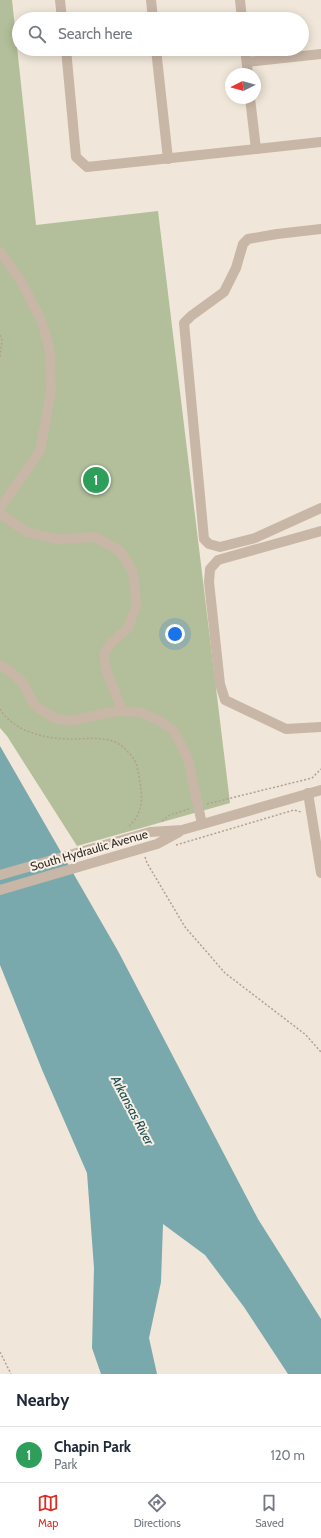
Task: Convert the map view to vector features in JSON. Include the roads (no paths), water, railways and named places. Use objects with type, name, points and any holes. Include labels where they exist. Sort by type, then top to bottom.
[{"type":"street","points":[[60,0],[61,12]]},
{"type":"street","points":[[151,0],[152,12]]},
{"type":"street","points":[[240,0],[241,12]]},
{"type":"street","points":[[309,55],[321,54]]},
{"type":"street","points":[[67,56],[76,156],[87,167],[321,142]]},
{"type":"street","points":[[157,56],[168,159]]},
{"type":"street","points":[[246,56],[248,68]]},
{"type":"street","points":[[247,62],[302,56]]},
{"type":"street","points":[[251,104],[256,149]]},
{"type":"street","points":[[321,229],[248,239],[243,244],[236,268],[224,292],[191,316],[184,323],[204,539],[209,544],[220,547],[255,538],[321,508]]},
{"type":"street","points":[[0,252],[21,281],[42,322],[50,352],[51,390],[40,451],[0,508]]},
{"type":"street","points":[[0,514],[27,532],[56,539],[95,537],[120,551],[132,570],[136,606],[128,628],[111,643],[104,653],[106,669],[122,711]]},
{"type":"street","points":[[321,530],[218,560],[210,569],[220,684],[225,700],[286,729],[321,727]]},
{"type":"street","points":[[0,665],[10,670],[23,683],[34,706],[54,718],[69,721],[118,711],[140,712],[160,721],[174,732],[188,759],[202,824]]},
{"type":"street","name":"South Hydraulic Avenue","points":[[0,890],[156,844],[182,830],[321,790]]},
{"type":"street","points":[[308,793],[321,873]]},
{"type":"street","name":"South Hydraulic Avenue","points":[[0,875],[150,832],[182,830]]},
{"type":"water","name":"Arkansas River","points":[[0,746],[118,951],[258,1219],[321,1319],[321,1374],[288,1374],[244,1307],[205,1255],[163,1224],[161,1282],[149,1338],[157,1374],[101,1374],[92,1348],[94,1268],[87,1173],[43,1072],[0,965]]},
{"type":"place","name":"Chapin Park","points":[[96,480]]}]
